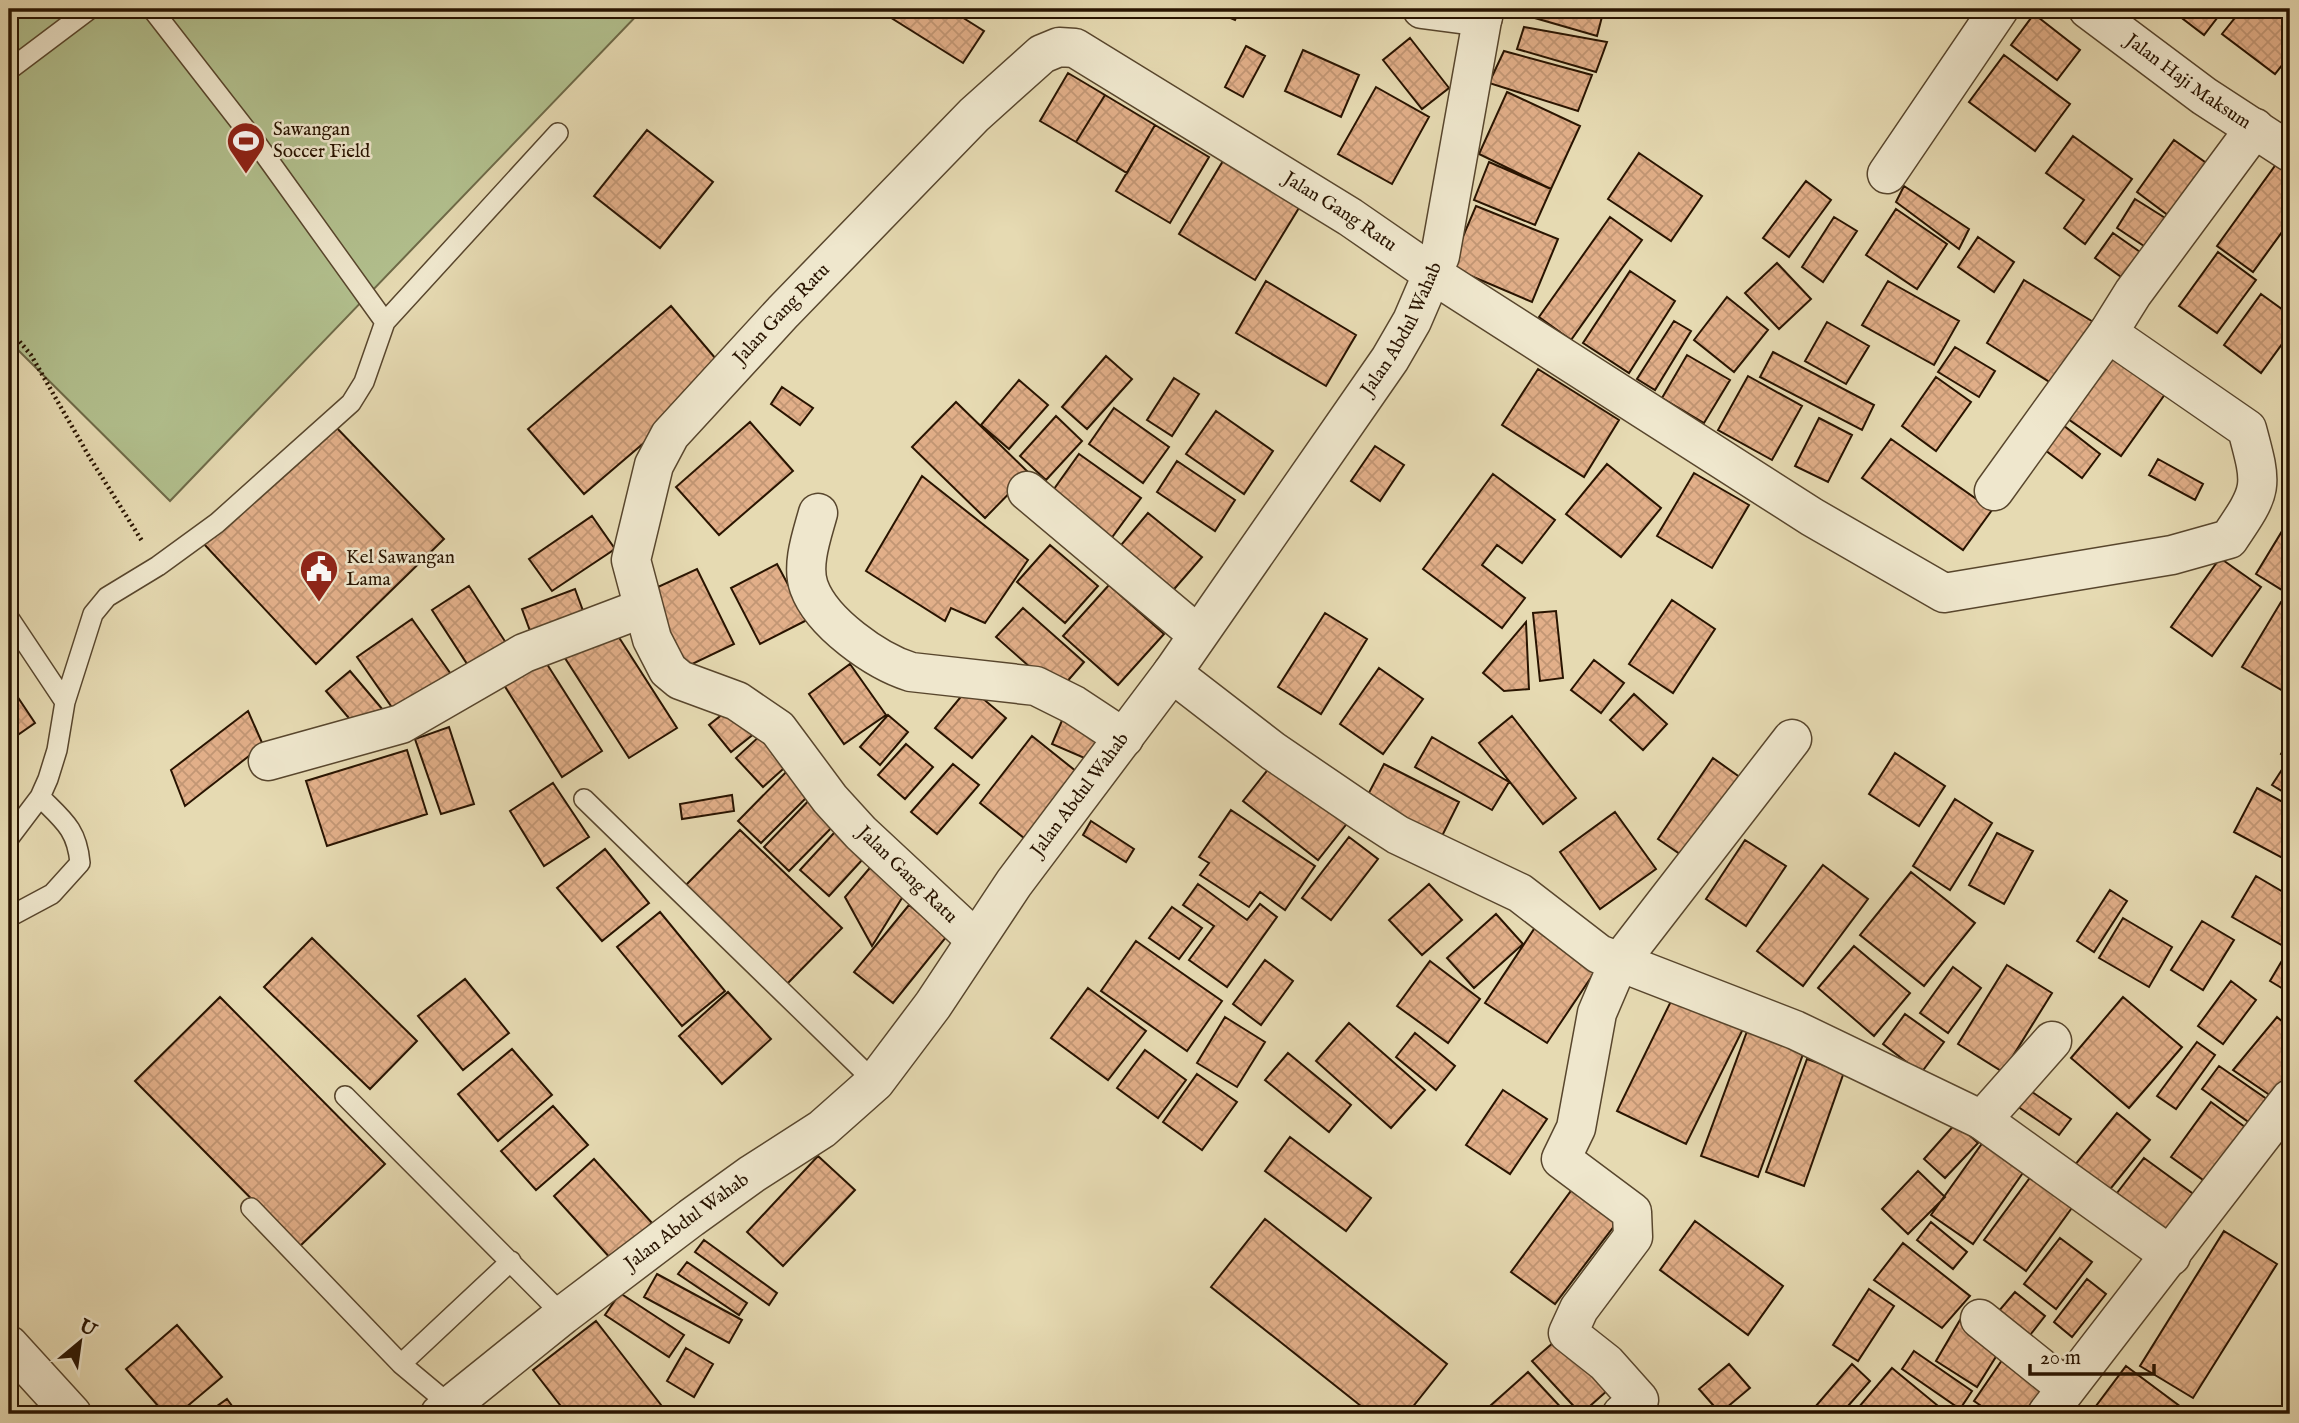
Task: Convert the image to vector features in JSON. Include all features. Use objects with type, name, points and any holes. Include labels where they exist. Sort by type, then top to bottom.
[{"type":"street","points":[[1422,9],[1484,13]]},
{"type":"street","points":[[1886,174],[1999,9]]},
{"type":"street","name":"Jalan Haji Maksum","points":[[2088,9],[2204,96],[2290,152]]},
{"type":"street","name":"Jalan Abdul Wahab","points":[[450,1411],[563,1315],[752,1174],[822,1129],[875,1082],[933,1005],[975,939],[1124,738],[1184,682],[1197,634],[1390,359],[1434,275],[1484,13]]},
{"type":"street","name":"Jalan Gang Ratu","points":[[975,939],[861,833],[830,799],[778,729],[737,701],[680,680],[668,670],[652,639],[631,560],[654,466],[670,435],[916,173],[1042,54],[1059,47],[1075,48],[1092,56],[1129,82],[1350,217],[1434,275],[1812,517],[1944,593],[2172,555],[2229,539],[2257,498],[2257,467],[2247,429],[2108,333]]},
{"type":"street","points":[[1994,491],[2108,333],[2133,293],[2255,128]]},
{"type":"street","points":[[1027,491],[1197,634]]},
{"type":"street","points":[[818,513],[808,553],[808,586],[840,628],[865,649],[891,666],[911,672],[1036,686],[1074,705],[1124,738]]},
{"type":"street","points":[[268,761],[401,724],[524,653],[643,608]]},
{"type":"street","points":[[1184,682],[1232,720],[1398,835],[1520,893],[1582,944],[1618,964],[1795,1030],[1982,1120],[2171,1256]]},
{"type":"street","points":[[1622,1414],[1639,1399],[1606,1363],[1568,1333],[1579,1308],[1633,1237],[1632,1212],[1561,1159],[1576,1128],[1597,1013],[1618,964],[1792,739]]},
{"type":"street","points":[[1982,1120],[2052,1041]]},
{"type":"street","points":[[1980,1320],[2057,1401],[2290,1099]]},
{"type":"street","points":[[9,1345],[72,1414]]},
{"type":"lane","points":[[9,70],[90,9]]},
{"type":"lane","points":[[152,9],[257,144],[385,322]]},
{"type":"lane","points":[[9,838],[40,797],[57,750],[65,702],[93,614],[107,597],[158,566],[217,523],[351,403],[364,382],[385,322],[558,133]]},
{"type":"lane","points":[[9,618],[65,702]]},
{"type":"lane","points":[[9,917],[52,894],[80,863],[79,845],[72,828],[40,797]]},
{"type":"lane","points":[[584,799],[875,1082]]},
{"type":"lane","points":[[345,1096],[563,1315]]},
{"type":"lane","points":[[251,1208],[450,1411]]},
{"type":"lane","points":[[401,1364],[511,1261]]},
{"type":"path","points":[[9,329],[31,355],[90,458],[158,566]]},
{"type":"green space","name":"Sawangan Soccer Field","points":[[9,9],[643,9],[170,501],[9,341]]},
{"type":"building","points":[[877,9],[949,9],[984,31],[963,63]]},
{"type":"building","points":[[1209,9],[1240,9],[1235,20]]},
{"type":"building","points":[[1515,9],[1604,9],[1597,36],[1514,12]]},
{"type":"building","points":[[2170,9],[2224,9],[2204,35]]},
{"type":"building","points":[[2242,9],[2290,9],[2290,55],[2275,74],[2222,34]]},
{"type":"building","points":[[2034,14],[2080,50],[2057,80],[2011,45]]},
{"type":"building","points":[[1524,27],[1607,42],[1596,72],[1517,49]]},
{"type":"building","points":[[1410,38],[1449,88],[1422,109],[1383,60]]},
{"type":"building","points":[[1246,46],[1265,56],[1243,97],[1225,87]]},
{"type":"building","points":[[1303,50],[1359,75],[1341,117],[1285,91]]},
{"type":"building","points":[[1504,51],[1592,75],[1578,111],[1489,83]]},
{"type":"building","points":[[2004,55],[2070,104],[2035,151],[1969,102]]},
{"type":"building","points":[[1068,73],[1105,95],[1076,142],[1040,121]]},
{"type":"building","points":[[1376,87],[1429,117],[1392,184],[1338,154]]},
{"type":"building","points":[[1507,92],[1580,126],[1551,189],[1479,154]]},
{"type":"building","points":[[1105,95],[1155,125],[1127,173],[1076,142]]},
{"type":"building","points":[[1155,125],[1209,157],[1170,223],[1116,191]]},
{"type":"building","points":[[647,130],[713,182],[660,248],[594,196]]},
{"type":"building","points":[[2073,136],[2132,179],[2085,244],[2064,228],[2084,200],[2046,173]]},
{"type":"building","points":[[2174,140],[2219,172],[2181,225],[2137,192]]},
{"type":"building","points":[[1229,151],[1305,198],[1255,280],[1179,234]]},
{"type":"building","points":[[1639,153],[1702,196],[1671,241],[1608,199]]},
{"type":"building","points":[[1489,162],[1551,189],[1535,225],[1474,200]]},
{"type":"building","points":[[2277,163],[2290,173],[2290,221],[2253,272],[2217,246]]},
{"type":"building","points":[[1806,181],[1831,200],[1789,257],[1763,238]]},
{"type":"building","points":[[1904,186],[1969,229],[1959,249],[1896,202]]},
{"type":"building","points":[[2135,199],[2178,226],[2159,256],[2117,228]]},
{"type":"building","points":[[1476,206],[1558,239],[1532,302],[1450,267]]},
{"type":"building","points":[[1896,209],[1947,244],[1917,289],[1866,255]]},
{"type":"building","points":[[1610,217],[1642,240],[1571,340],[1539,317]]},
{"type":"building","points":[[1834,217],[1857,231],[1823,282],[1802,267]]},
{"type":"building","points":[[2113,233],[2153,261],[2135,287],[2095,258]]},
{"type":"building","points":[[1978,237],[2014,262],[1994,292],[1958,267]]},
{"type":"building","points":[[2218,252],[2256,280],[2217,333],[2179,306]]},
{"type":"building","points":[[1777,263],[1811,299],[1779,329],[1745,293]]},
{"type":"building","points":[[1630,271],[1675,301],[1629,373],[1583,343]]},
{"type":"building","points":[[2024,280],[2095,323],[2056,386],[1987,343]]},
{"type":"building","points":[[1266,281],[1356,335],[1326,386],[1236,333]]},
{"type":"building","points":[[1888,281],[1959,321],[1934,365],[1862,325]]},
{"type":"building","points":[[2261,294],[2290,315],[2290,333],[2261,373],[2224,345]]},
{"type":"building","points":[[1727,297],[1768,330],[1734,372],[1694,340]]},
{"type":"building","points":[[671,306],[727,372],[584,494],[528,429]]},
{"type":"building","points":[[1674,321],[1691,331],[1655,390],[1637,379]]},
{"type":"building","points":[[1827,322],[1869,346],[1846,384],[1805,361]]},
{"type":"building","points":[[1955,347],[1995,371],[1979,397],[1938,372]]},
{"type":"building","points":[[1773,352],[1874,405],[1862,430],[1760,377]]},
{"type":"building","points":[[2115,352],[2168,390],[2121,456],[2068,419]]},
{"type":"building","points":[[1687,355],[1730,380],[1704,423],[1662,398]]},
{"type":"building","points":[[1106,356],[1132,379],[1087,429],[1062,407]]},
{"type":"building","points":[[1538,369],[1619,420],[1584,477],[1502,425]]},
{"type":"building","points":[[1748,376],[1802,406],[1772,460],[1718,430]]},
{"type":"building","points":[[1936,377],[1971,402],[1936,451],[1902,426]]},
{"type":"building","points":[[1174,378],[1199,394],[1172,436],[1147,420]]},
{"type":"building","points":[[1019,380],[1048,405],[1009,449],[981,425]]},
{"type":"building","points":[[782,387],[813,408],[800,425],[771,404]]},
{"type":"building","points":[[956,402],[1029,473],[985,518],[912,447]]},
{"type":"building","points":[[1114,408],[1169,447],[1143,483],[1089,444]]},
{"type":"building","points":[[1216,411],[1273,451],[1244,494],[1186,454]]},
{"type":"building","points":[[1056,416],[1082,441],[1046,480],[1020,456]]},
{"type":"building","points":[[1819,418],[1852,435],[1828,482],[1795,466]]},
{"type":"building","points":[[750,422],[793,471],[719,535],[676,487]]},
{"type":"building","name":"Kel Sawangan Lama","points":[[332,423],[444,539],[316,664],[203,543]]},
{"type":"building","points":[[2063,425],[2100,454],[2082,478],[2045,450]]},
{"type":"building","points":[[1891,439],[1992,510],[1963,550],[1862,478]]},
{"type":"building","points":[[1375,446],[1404,465],[1380,501],[1351,481]]},
{"type":"building","points":[[1079,454],[1141,498],[1110,540],[1049,496]]},
{"type":"building","points":[[2158,459],[2203,484],[2195,500],[2149,475]]},
{"type":"building","points":[[1177,461],[1235,500],[1215,531],[1157,492]]},
{"type":"building","points":[[1607,464],[1661,508],[1621,557],[1566,514]]},
{"type":"building","points":[[1694,473],[1749,505],[1712,568],[1657,536]]},
{"type":"building","points":[[1493,474],[1555,520],[1522,563],[1497,545],[1482,565],[1525,598],[1502,628],[1423,569]]},
{"type":"building","points":[[922,476],[1028,560],[985,623],[951,608],[945,621],[866,571]]},
{"type":"building","points":[[1148,513],[1202,557],[1169,595],[1116,551]]},
{"type":"building","points":[[592,516],[615,549],[552,591],[529,559]]},
{"type":"building","points":[[2290,518],[2290,595],[2256,574]]},
{"type":"building","points":[[1050,545],[1098,586],[1065,623],[1017,582]]},
{"type":"building","points":[[2220,558],[2261,587],[2212,656],[2171,627]]},
{"type":"building","points":[[777,564],[807,620],[760,644],[731,588]]},
{"type":"building","points":[[697,569],[734,644],[684,668],[647,592]]},
{"type":"building","points":[[1109,585],[1164,634],[1118,685],[1063,636]]},
{"type":"building","points":[[469,586],[510,649],[473,673],[432,610]]},
{"type":"building","points":[[575,589],[586,619],[533,639],[522,609]]},
{"type":"building","points":[[1672,600],[1715,629],[1673,693],[1629,664]]},
{"type":"building","points":[[2281,602],[2290,607],[2290,695],[2242,667]]},
{"type":"building","points":[[1023,608],[1084,662],[1058,692],[996,637]]},
{"type":"building","points":[[1556,611],[1563,678],[1540,681],[1533,613]]},
{"type":"building","points":[[1325,613],[1367,639],[1321,714],[1278,687]]},
{"type":"building","points":[[412,619],[453,677],[398,716],[357,657]]},
{"type":"building","points":[[1526,622],[1529,689],[1504,691],[1483,673]]},
{"type":"building","points":[[611,625],[677,728],[629,758],[563,655]]},
{"type":"building","points":[[1594,660],[1624,683],[1601,713],[1571,690]]},
{"type":"building","points":[[545,661],[602,751],[562,777],[504,685]]},
{"type":"building","points":[[850,664],[886,715],[844,744],[809,694]]},
{"type":"building","points":[[1379,668],[1423,699],[1383,754],[1340,724]]},
{"type":"building","points":[[350,671],[383,710],[359,730],[326,691]]},
{"type":"building","points":[[9,684],[35,723],[9,741]]},
{"type":"building","points":[[969,687],[1006,718],[972,758],[935,728]]},
{"type":"building","points":[[1634,694],[1667,724],[1643,750],[1610,720]]},
{"type":"building","points":[[738,702],[760,729],[731,752],[709,725]]},
{"type":"building","points":[[248,711],[263,745],[185,806],[171,770]]},
{"type":"building","points":[[1066,711],[1103,728],[1089,760],[1052,744]]},
{"type":"building","points":[[888,715],[908,732],[880,765],[860,747]]},
{"type":"building","points":[[1512,716],[1576,798],[1543,824],[1479,743]]},
{"type":"building","points":[[449,727],[474,804],[441,814],[415,739]]},
{"type":"building","points":[[764,732],[792,761],[763,787],[736,758]]},
{"type":"building","points":[[1032,736],[1077,772],[1024,838],[980,803]]},
{"type":"building","points":[[1432,737],[1509,782],[1492,810],[1415,767]]},
{"type":"building","points":[[2290,740],[2290,760],[2281,754]]},
{"type":"building","points":[[906,744],[933,767],[905,799],[878,775]]},
{"type":"building","points":[[407,750],[427,814],[327,846],[306,781]]},
{"type":"building","points":[[1895,753],[1945,786],[1919,826],[1869,794]]},
{"type":"building","points":[[1713,758],[1748,783],[1693,863],[1658,839]]},
{"type":"building","points":[[795,763],[818,786],[761,843],[738,821]]},
{"type":"building","points":[[1273,763],[1349,821],[1318,860],[1243,801]]},
{"type":"building","points":[[953,764],[979,785],[937,834],[911,812]]},
{"type":"building","points":[[1384,764],[1459,802],[1437,846],[1361,808]]},
{"type":"building","points":[[2283,768],[2290,772],[2290,796],[2272,785]]},
{"type":"building","points":[[553,783],[589,837],[544,866],[510,811]]},
{"type":"building","points":[[2257,788],[2290,806],[2290,862],[2234,832]]},
{"type":"building","points":[[817,792],[843,816],[789,871],[764,847]]},
{"type":"building","points":[[732,795],[734,811],[682,819],[680,804]]},
{"type":"building","points":[[1955,799],[1992,823],[1950,890],[1913,866]]},
{"type":"building","points":[[1231,810],[1315,866],[1285,910],[1260,892],[1249,907],[1200,875],[1209,863],[1199,857]]},
{"type":"building","points":[[1615,812],[1656,869],[1600,909],[1560,852]]},
{"type":"building","points":[[845,821],[874,847],[829,896],[800,870]]},
{"type":"building","points":[[1091,821],[1134,849],[1126,862],[1083,835]]},
{"type":"building","points":[[740,830],[842,928],[784,987],[682,889]]},
{"type":"building","points":[[1997,833],[2033,851],[2004,904],[1969,885]]},
{"type":"building","points":[[1349,837],[1378,859],[1331,920],[1302,898]]},
{"type":"building","points":[[1745,840],[1786,866],[1746,926],[1706,899]]},
{"type":"building","points":[[605,849],[649,903],[602,941],[557,888]]},
{"type":"building","points":[[874,863],[907,890],[872,946],[845,897]]},
{"type":"building","points":[[1823,865],[1868,899],[1803,986],[1757,951]]},
{"type":"building","points":[[1911,872],[1975,923],[1924,986],[1860,935]]},
{"type":"building","points":[[2256,876],[2290,896],[2290,942],[2287,948],[2232,917]]},
{"type":"building","points":[[1198,884],[1247,920],[1260,904],[1277,917],[1227,987],[1189,960],[1214,926],[1183,905]]},
{"type":"building","points":[[1429,884],[1462,920],[1422,955],[1389,920]]},
{"type":"building","points":[[2110,890],[2127,901],[2094,952],[2077,941]]},
{"type":"building","points":[[909,905],[947,936],[893,1003],[854,972]]},
{"type":"building","points":[[1172,907],[1202,928],[1179,959],[1149,938]]},
{"type":"building","points":[[660,912],[725,991],[682,1026],[617,947]]},
{"type":"building","points":[[1496,914],[1523,944],[1474,988],[1447,958]]},
{"type":"building","points":[[2123,918],[2172,947],[2149,987],[2099,958]]},
{"type":"building","points":[[2202,921],[2234,940],[2203,990],[2171,970]]},
{"type":"building","points":[[1536,926],[1598,967],[1547,1043],[1485,1003]]},
{"type":"building","points":[[312,938],[417,1041],[370,1089],[264,987]]},
{"type":"building","points":[[1136,941],[1222,1001],[1187,1051],[1101,991]]},
{"type":"building","points":[[1854,946],[1910,993],[1874,1036],[1818,988]]},
{"type":"building","points":[[2290,947],[2290,993],[2270,981]]},
{"type":"building","points":[[1265,960],[1293,981],[1261,1025],[1233,1004]]},
{"type":"building","points":[[1430,961],[1480,999],[1448,1043],[1397,1006]]},
{"type":"building","points":[[2007,965],[2052,993],[2003,1072],[1958,1044]]},
{"type":"building","points":[[1953,967],[1981,988],[1948,1033],[1920,1013]]},
{"type":"building","points":[[465,979],[509,1033],[463,1070],[418,1016]]},
{"type":"building","points":[[2231,981],[2256,1000],[2223,1044],[2198,1026]]},
{"type":"building","points":[[1088,988],[1146,1031],[1108,1080],[1051,1038]]},
{"type":"building","points":[[1676,991],[1745,1025],[1686,1144],[1617,1111]]},
{"type":"building","points":[[728,992],[771,1039],[722,1084],[679,1036]]},
{"type":"building","points":[[220,997],[385,1164],[299,1247],[135,1081]]},
{"type":"building","points":[[2123,997],[2182,1047],[2129,1108],[2071,1058]]},
{"type":"building","points":[[1905,1014],[1944,1042],[1921,1073],[1883,1044]]},
{"type":"building","points":[[1225,1017],[1265,1042],[1237,1087],[1197,1063]]},
{"type":"building","points":[[2277,1017],[2290,1028],[2290,1084],[2277,1100],[2233,1070]]},
{"type":"building","points":[[1349,1023],[1425,1090],[1391,1128],[1316,1061]]},
{"type":"building","points":[[1749,1026],[1806,1046],[1758,1177],[1701,1156]]},
{"type":"building","points":[[1415,1033],[1455,1066],[1436,1090],[1396,1057]]},
{"type":"building","points":[[2197,1042],[2215,1055],[2176,1109],[2157,1096]]},
{"type":"building","points":[[512,1049],[552,1095],[498,1141],[458,1094]]},
{"type":"building","points":[[1145,1050],[1186,1080],[1158,1118],[1117,1088]]},
{"type":"building","points":[[1288,1053],[1351,1105],[1329,1132],[1265,1080]]},
{"type":"building","points":[[1807,1059],[1844,1072],[1804,1186],[1766,1172]]},
{"type":"building","points":[[2219,1066],[2274,1104],[2257,1128],[2202,1089]]},
{"type":"building","points":[[1197,1074],[1237,1102],[1202,1150],[1163,1122]]},
{"type":"building","points":[[2025,1087],[2071,1119],[2059,1135],[2014,1104]]},
{"type":"building","points":[[1503,1090],[1547,1119],[1510,1174],[1466,1145]]},
{"type":"building","points":[[2211,1102],[2245,1127],[2206,1182],[2171,1157]]},
{"type":"building","points":[[553,1106],[588,1145],[536,1190],[501,1151]]},
{"type":"building","points":[[2117,1113],[2150,1140],[2107,1193],[2074,1166]]},
{"type":"building","points":[[1956,1123],[1978,1143],[1945,1178],[1924,1159]]},
{"type":"building","points":[[1290,1137],[1371,1198],[1346,1231],[1265,1171]]},
{"type":"building","points":[[1986,1138],[2027,1167],[1973,1244],[1931,1215]]},
{"type":"building","points":[[818,1156],[855,1190],[783,1266],[747,1232]]},
{"type":"building","points":[[2144,1158],[2203,1201],[2166,1250],[2107,1206]]},
{"type":"building","points":[[594,1159],[652,1223],[612,1260],[554,1196]]},
{"type":"building","points":[[1918,1171],[1945,1197],[1908,1234],[1882,1209]]},
{"type":"building","points":[[2032,1175],[2074,1205],[2026,1271],[1984,1240]]},
{"type":"building","points":[[1579,1180],[1624,1213],[1555,1304],[1511,1272]]},
{"type":"building","points":[[1265,1219],[1447,1364],[1407,1414],[1371,1414],[1211,1287]]},
{"type":"building","points":[[1695,1221],[1783,1286],[1748,1335],[1660,1270]]},
{"type":"building","points":[[1931,1222],[1967,1252],[1953,1269],[1917,1240]]},
{"type":"building","points":[[2224,1231],[2277,1264],[2193,1398],[2140,1366]]},
{"type":"building","points":[[2060,1238],[2092,1262],[2056,1309],[2024,1284]]},
{"type":"building","points":[[704,1240],[777,1293],[769,1305],[695,1252]]},
{"type":"building","points":[[1903,1243],[1970,1296],[1942,1328],[1874,1280]]},
{"type":"building","points":[[687,1262],[747,1303],[739,1315],[678,1274]]},
{"type":"building","points":[[657,1274],[742,1320],[729,1343],[644,1297]]},
{"type":"building","points":[[2087,1279],[2106,1294],[2072,1337],[2054,1322]]},
{"type":"building","points":[[1869,1289],[1894,1306],[1858,1361],[1833,1345]]},
{"type":"building","points":[[2015,1292],[2045,1316],[2023,1344],[1992,1319]]},
{"type":"building","points":[[620,1293],[684,1335],[669,1357],[605,1315]]},
{"type":"building","points":[[1960,1320],[2002,1347],[1977,1387],[1936,1361]]},
{"type":"building","points":[[596,1321],[668,1414],[567,1414],[533,1370]]},
{"type":"building","points":[[177,1325],[222,1377],[178,1414],[165,1414],[126,1369]]},
{"type":"building","points":[[1561,1336],[1608,1390],[1581,1414],[1532,1361]]},
{"type":"building","points":[[686,1348],[713,1364],[694,1397],[667,1381]]},
{"type":"building","points":[[1914,1351],[1972,1391],[1960,1409],[1902,1369]]},
{"type":"building","points":[[2007,1353],[2055,1388],[2036,1414],[1993,1414],[1974,1401]]},
{"type":"building","points":[[1729,1364],[1750,1388],[1720,1413],[1699,1389]]},
{"type":"building","points":[[1852,1364],[1870,1381],[1841,1414],[1809,1414]]},
{"type":"building","points":[[2126,1366],[2181,1407],[2176,1414],[2090,1414]]},
{"type":"building","points":[[1892,1368],[1943,1410],[1939,1414],[1853,1414]]},
{"type":"building","points":[[1528,1372],[1567,1414],[1481,1414]]},
{"type":"building","points":[[227,1399],[238,1414],[206,1414]]},
{"type":"place","name":"Sawangan Soccer Field","points":[[246,175]]},
{"type":"place","name":"Kel Sawangan Lama","points":[[319,603]]}]
